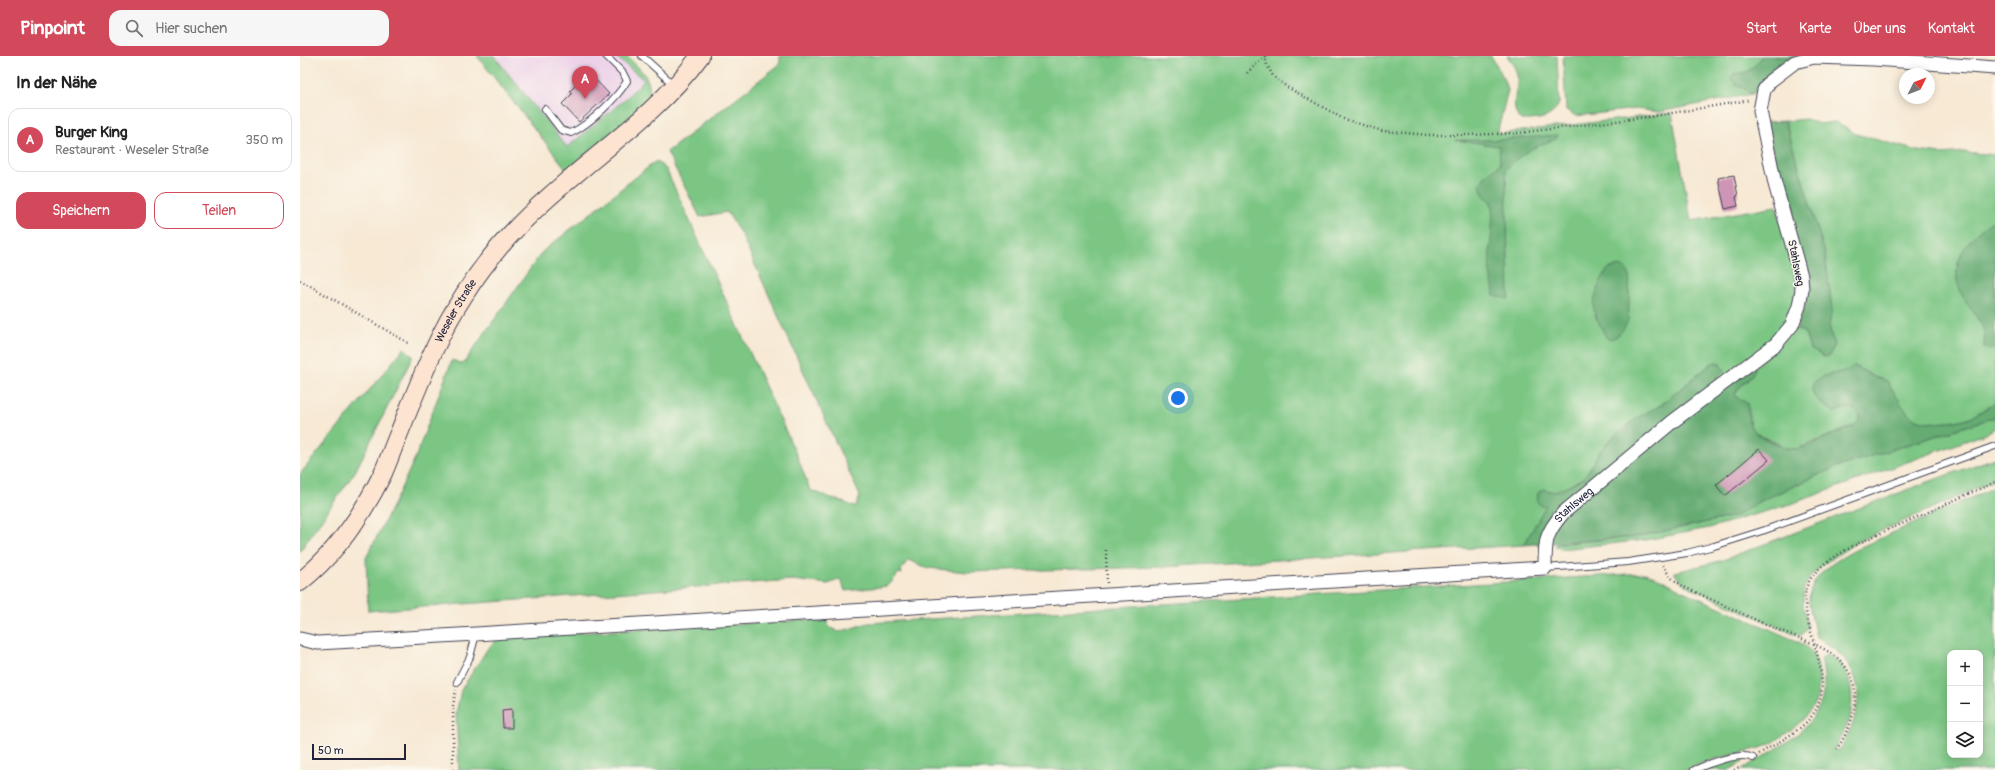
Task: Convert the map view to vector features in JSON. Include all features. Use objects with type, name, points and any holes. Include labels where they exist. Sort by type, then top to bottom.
[{"type":"street","name":"Weseler Straße","points":[[300,582],[326,558],[346,533],[371,495],[384,471],[431,356],[444,329],[481,270],[503,243],[549,197],[631,128],[675,86],[700,56]]},
{"type":"street","points":[[1761,100],[1764,90],[1776,75],[1795,62],[1814,57],[1874,59],[1995,68]]},
{"type":"street","name":"Stahlsweg","points":[[1545,568],[1545,540],[1553,524],[1563,513],[1672,422],[1776,344],[1792,325],[1799,306],[1802,290],[1800,276],[1775,184],[1760,110],[1761,100]]},
{"type":"street","points":[[300,639],[318,643],[476,634],[1545,568]]},
{"type":"lane","points":[[545,109],[561,130],[571,133],[581,129],[622,90],[628,81],[623,73],[606,56]]},
{"type":"lane","points":[[642,56],[675,86]]},
{"type":"lane","points":[[1545,568],[1628,562],[1687,553],[1714,546],[1764,530],[1995,446]]},
{"type":"lane","points":[[457,682],[470,657],[476,634]]},
{"type":"lane","points":[[1694,770],[1738,756],[1753,758]]},
{"type":"path","points":[[1247,73],[1265,56]]},
{"type":"path","points":[[1265,56],[1267,65],[1273,76],[1287,87],[1344,118],[1382,131],[1429,135],[1518,133],[1648,117],[1746,100],[1761,100]]},
{"type":"path","points":[[300,280],[410,344]]},
{"type":"path","points":[[1734,770],[1804,724],[1818,704],[1823,678],[1805,605],[1808,584],[1817,571],[1859,543],[1995,482]]},
{"type":"path","points":[[1106,550],[1107,596]]},
{"type":"path","points":[[1664,569],[1670,577],[1684,587],[1815,644],[1839,659],[1848,670],[1854,685],[1855,702],[1849,728],[1837,749]]},
{"type":"path","points":[[453,770],[453,706],[457,682]]},
{"type":"shaded area","points":[[494,56],[615,56],[644,80],[623,101],[567,147]]},
{"type":"green space","points":[[477,56],[494,56],[567,147],[623,101],[644,80],[615,56],[627,56],[638,66],[649,83],[649,96],[645,104],[567,170]]},
{"type":"green space","points":[[780,56],[1491,56],[1500,71],[1508,90],[1497,134],[1672,113],[1691,221],[1776,206],[1797,283],[1795,304],[1788,322],[1771,342],[1716,384],[1721,364],[1717,362],[1712,363],[1661,405],[1637,418],[1611,439],[1601,450],[1584,478],[1554,492],[1543,489],[1547,505],[1524,545],[1163,567],[967,572],[928,568],[908,560],[901,570],[902,574],[899,573],[888,586],[845,591],[841,579],[828,584],[792,580],[368,611],[366,558],[416,456],[452,360],[463,364],[542,252],[656,161],[666,169],[798,458],[810,490],[856,507],[860,496],[741,234],[727,212],[700,217],[667,152],[780,64]]},
{"type":"green space","points":[[1507,56],[1557,56],[1559,103],[1553,113],[1543,118],[1521,120],[1515,110],[1517,75]]},
{"type":"green space","points":[[1563,56],[1763,56],[1750,70],[1744,73],[1733,74],[1735,83],[1752,94],[1659,112],[1636,109],[1576,116],[1566,110]]},
{"type":"green space","points":[[1763,56],[1800,56],[1786,60],[1774,68],[1762,86],[1752,94],[1735,83],[1731,78],[1733,74],[1744,73],[1750,70]]},
{"type":"green space","points":[[1806,119],[1819,124],[1835,122],[1856,134],[1918,151],[1941,154],[1964,152],[1995,155],[1995,403],[1975,415],[1961,420],[1946,422],[1922,421],[1907,412],[1887,381],[1874,377],[1855,366],[1845,372],[1820,378],[1813,395],[1835,412],[1846,408],[1852,408],[1855,410],[1860,416],[1859,421],[1855,425],[1797,449],[1787,448],[1763,437],[1751,428],[1749,421],[1749,409],[1735,396],[1738,389],[1750,378],[1755,367],[1796,328],[1805,333],[1810,349],[1834,347],[1829,325],[1832,310],[1825,254],[1785,121]]},
{"type":"green space","points":[[1785,121],[1825,254],[1832,310],[1829,325],[1834,347],[1829,356],[1824,357],[1810,349],[1805,333],[1796,328],[1805,306],[1766,122]]},
{"type":"green space","points":[[1558,135],[1556,139],[1535,147],[1517,159],[1506,170],[1509,299],[1494,296],[1489,263],[1493,220],[1491,202],[1485,196],[1481,186],[1484,177],[1500,165],[1499,146],[1455,140],[1495,140]]},
{"type":"green space","points":[[1995,220],[1995,346],[1990,350],[1984,347],[1984,334],[1980,322],[1961,294],[1957,278],[1957,267],[1960,257],[1971,239],[1986,225]]},
{"type":"green space","points":[[1620,266],[1627,270],[1629,274],[1628,319],[1620,333],[1610,339],[1606,338],[1596,318],[1594,303],[1597,290],[1606,272],[1609,268]]},
{"type":"green space","points":[[404,348],[413,356],[355,472],[300,551],[300,474]]},
{"type":"green space","points":[[1717,362],[1724,370],[1717,377],[1716,384],[1755,367],[1754,372],[1738,389],[1735,396],[1747,403],[1749,421],[1754,431],[1765,439],[1792,449],[1810,445],[1850,428],[1859,421],[1860,416],[1851,408],[1846,408],[1835,412],[1825,406],[1816,397],[1812,387],[1814,382],[1820,378],[1855,366],[1874,377],[1887,381],[1910,415],[1922,421],[1946,422],[1961,420],[1975,415],[1995,403],[1995,417],[1834,468],[1756,503],[1736,516],[1637,537],[1524,545],[1546,505],[1541,506],[1537,502],[1538,493],[1543,489],[1554,492],[1584,478],[1601,450],[1611,439],[1637,418],[1661,405],[1712,363]]},
{"type":"green space","points":[[1995,417],[1995,428],[1985,434],[1791,504],[1709,528],[1646,540],[1561,549],[1556,547],[1556,544],[1637,537],[1736,516],[1756,503],[1834,468]]},
{"type":"green space","points":[[1995,458],[1995,480],[1857,542],[1824,564],[1810,577],[1804,588],[1803,605],[1808,627],[1802,635],[1793,634],[1685,585],[1675,574],[1675,572],[1720,561]]},
{"type":"green space","points":[[1995,487],[1995,770],[1741,770],[1791,739],[1804,728],[1815,715],[1822,699],[1824,681],[1821,659],[1826,655],[1835,659],[1842,665],[1847,673],[1850,683],[1852,703],[1849,721],[1834,749],[1839,751],[1846,739],[1858,703],[1858,690],[1855,678],[1850,666],[1841,655],[1816,637],[1809,600],[1810,590],[1814,582],[1828,567],[1846,555]]},
{"type":"green space","points":[[1645,573],[1806,646],[1817,663],[1819,689],[1814,705],[1804,718],[1791,730],[1768,745],[1706,762],[1687,770],[459,770],[456,714],[461,690],[488,648],[496,640],[504,637],[827,619],[829,627],[839,632],[868,623]]},
{"type":"green space","points":[[1743,759],[1743,762],[1729,770],[1703,770]]},
{"type":"building","points":[[592,76],[609,94],[579,122],[562,104],[572,94],[570,91],[581,80],[584,83]]},
{"type":"building","points":[[1734,175],[1738,196],[1736,197],[1738,206],[1725,209],[1718,178]]},
{"type":"building","points":[[1759,449],[1769,460],[1725,496],[1716,485]]},
{"type":"building","points":[[512,709],[512,728],[503,728],[502,710]]},
{"type":"place","name":"Burger King","points":[[585,99]]}]
